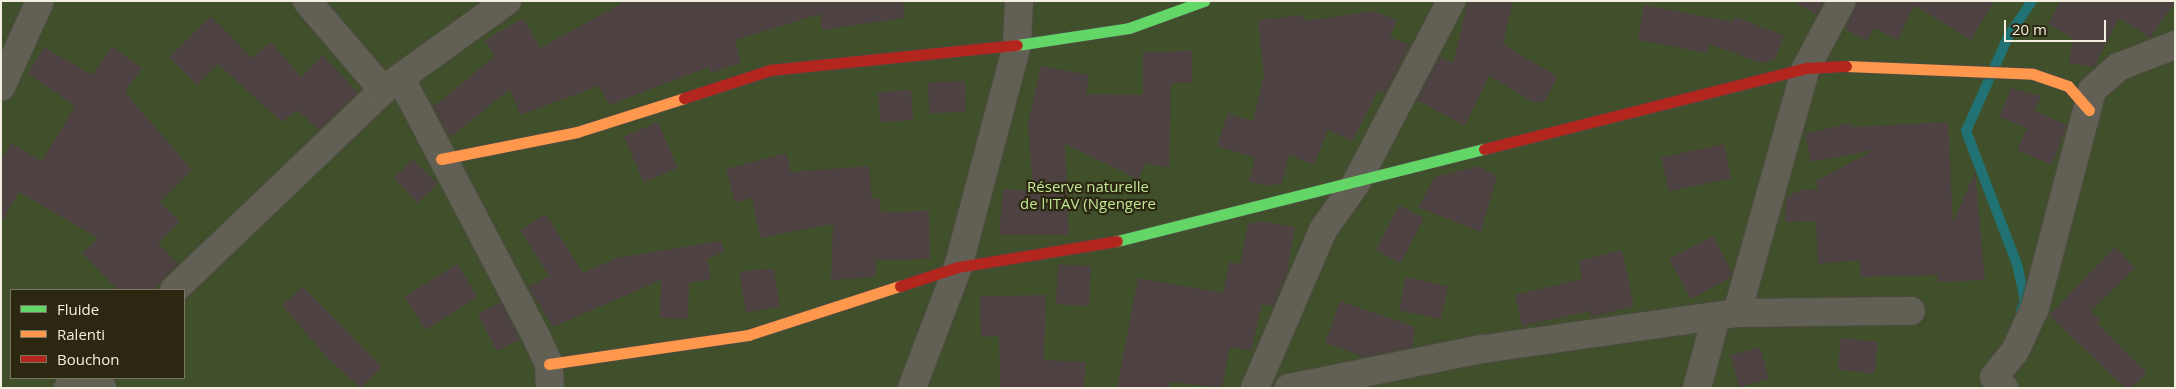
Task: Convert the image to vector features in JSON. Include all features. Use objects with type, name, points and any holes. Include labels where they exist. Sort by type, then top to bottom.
[{"type":"street","points":[[1,87],[40,1]]},
{"type":"street","points":[[307,1],[392,84],[441,159],[550,376],[748,335],[958,267],[1085,249],[1230,210],[1355,185],[1550,130],[1806,68],[1878,64],[2033,74],[2068,86],[2089,110]]},
{"type":"street","points":[[175,289],[392,84],[507,1]]},
{"type":"street","points":[[912,388],[958,267],[1017,45],[1019,1]]},
{"type":"street","points":[[441,159],[577,132],[770,70],[1017,45],[1129,28],[1204,1]]},
{"type":"street","points":[[1255,388],[1323,230],[1355,185],[1451,1]]},
{"type":"street","points":[[1697,388],[1726,315],[1806,68],[1842,1]]},
{"type":"street","points":[[2004,388],[1994,377],[2015,351],[2035,308],[2089,110],[2092,90],[2118,67],[2175,45]]},
{"type":"street","points":[[1289,388],[1483,349],[1726,315],[1912,311]]},
{"type":"street","points":[[68,388],[79,379]]},
{"type":"green space","name":"Réserve naturelle de l'ITAV (Ngengere","points":[[1,1],[2175,1],[2175,388],[1,388]]},
{"type":"building","points":[[626,1],[903,1],[904,18],[822,30],[820,14],[735,40],[741,63],[711,73],[709,67],[609,105],[599,86],[520,115],[510,89],[451,137],[445,129],[433,107],[495,56],[485,40],[523,18],[540,48]]},
{"type":"building","points":[[1468,1],[1513,1],[1503,44],[1558,77],[1544,102],[1533,102],[1489,76],[1465,126],[1417,100],[1439,57],[1453,63]]},
{"type":"building","points":[[1792,1],[1824,1],[1817,15]]},
{"type":"building","points":[[1858,1],[1994,1],[1971,40],[1914,5],[1898,40],[1874,28],[1867,41],[1845,29]]},
{"type":"building","points":[[2060,1],[2175,2],[2150,38],[2119,18],[2094,67],[2069,63],[2073,38],[2048,24]]},
{"type":"building","points":[[1644,5],[1733,22],[1735,17],[1784,35],[1775,60],[1761,63],[1709,44],[1707,53],[1638,40]]},
{"type":"building","points":[[1374,11],[1397,20],[1390,37],[1410,45],[1385,93],[1378,91],[1352,141],[1328,130],[1314,165],[1289,155],[1282,183],[1270,186],[1249,181],[1255,158],[1217,146],[1228,113],[1253,121],[1264,75],[1258,20],[1303,15],[1304,21]]},
{"type":"building","points":[[211,16],[252,58],[271,42],[301,77],[323,55],[358,93],[319,130],[297,110],[282,122],[218,64],[197,85],[169,57]]},
{"type":"building","points":[[44,47],[92,75],[112,47],[142,68],[125,92],[192,170],[160,202],[180,221],[158,243],[178,264],[154,289],[117,289],[82,253],[98,238],[19,192],[1,224],[1,160],[11,143],[42,161],[75,106],[28,74]]},
{"type":"building","points":[[1192,51],[1192,83],[1171,83],[1169,168],[1146,163],[1138,179],[1065,144],[1069,235],[999,235],[1003,189],[1033,191],[1028,123],[1041,66],[1089,75],[1086,94],[1143,95],[1143,52]]},
{"type":"building","points":[[965,81],[966,112],[929,113],[928,82]]},
{"type":"building","points":[[2011,88],[2041,96],[2035,111],[2067,125],[2052,165],[2017,150],[2027,128],[1999,117]]},
{"type":"building","points":[[911,90],[913,120],[880,122],[878,92]]},
{"type":"building","points":[[658,122],[678,168],[643,182],[624,136]]},
{"type":"building","points":[[1948,122],[1953,222],[1975,172],[1985,280],[1938,282],[1937,275],[1860,277],[1860,260],[1818,264],[1816,221],[1785,222],[1786,197],[1800,190],[1818,189],[1816,181],[1874,150],[1811,162],[1805,134],[1850,123],[1851,127]]},
{"type":"building","points":[[1724,144],[1731,178],[1669,192],[1661,157]]},
{"type":"building","points":[[786,153],[791,172],[869,166],[872,199],[880,198],[881,212],[929,211],[930,259],[876,260],[875,277],[831,280],[833,224],[760,238],[752,198],[735,203],[726,169]]},
{"type":"building","points":[[413,159],[437,184],[418,203],[394,178]]},
{"type":"building","points":[[1479,166],[1497,176],[1481,232],[1418,207],[1435,177]]},
{"type":"building","points":[[1399,205],[1424,218],[1401,263],[1376,250]]},
{"type":"building","points":[[546,214],[583,273],[617,258],[721,241],[724,252],[707,259],[711,279],[689,283],[688,319],[660,318],[661,280],[553,327],[528,287],[549,276],[520,230]]},
{"type":"building","points":[[1262,221],[1295,227],[1287,273],[1273,306],[1262,304],[1251,351],[1230,347],[1222,388],[1170,382],[1169,388],[1117,388],[1138,278],[1223,293],[1229,262],[1240,264],[1248,224]]},
{"type":"building","points":[[1713,236],[1732,272],[1730,278],[1691,299],[1669,259]]},
{"type":"building","points":[[2115,247],[2135,268],[2091,311],[2100,320],[2097,323],[2147,373],[2131,388],[2125,388],[2049,315]]},
{"type":"building","points":[[1622,250],[1634,306],[1591,317],[1590,311],[1522,326],[1515,295],[1582,279],[1578,261]]},
{"type":"building","points":[[457,264],[478,297],[425,330],[404,297]]},
{"type":"building","points":[[1058,264],[1091,266],[1089,306],[1056,304]]},
{"type":"building","points":[[774,269],[780,307],[746,313],[739,272]]},
{"type":"building","points":[[1406,277],[1448,286],[1441,319],[1399,310]]},
{"type":"building","points":[[303,287],[382,367],[361,388],[331,362],[282,305]]},
{"type":"building","points":[[1046,295],[1044,360],[1086,362],[1084,388],[1000,388],[999,336],[981,337],[980,296]]},
{"type":"building","points":[[1340,301],[1415,327],[1412,347],[1364,357],[1325,343]]},
{"type":"building","points":[[501,302],[520,339],[497,351],[478,314]]},
{"type":"building","points":[[1841,338],[1878,342],[1874,374],[1838,370]]},
{"type":"building","points":[[1760,347],[1769,379],[1739,387],[1730,356]]},
{"type":"waterway","points":[[2021,310],[2025,301],[2018,267],[1966,131],[2009,35],[2032,1]]},
{"type":"traffic: fast","points":[[1017,45],[1129,28],[1204,1]]},
{"type":"traffic: fast","points":[[1117,241],[1484,149]]},
{"type":"traffic: slow","points":[[1846,66],[2033,74],[2068,86],[2089,110]]},
{"type":"traffic: slow","points":[[441,159],[577,132],[684,98]]},
{"type":"traffic: slow","points":[[549,364],[748,335],[900,286]]},
{"type":"traffic: jam","points":[[684,98],[770,70],[1017,45]]},
{"type":"traffic: jam","points":[[1484,149],[1806,68],[1846,66]]},
{"type":"traffic: jam","points":[[900,286],[958,267],[1117,241]]}]
